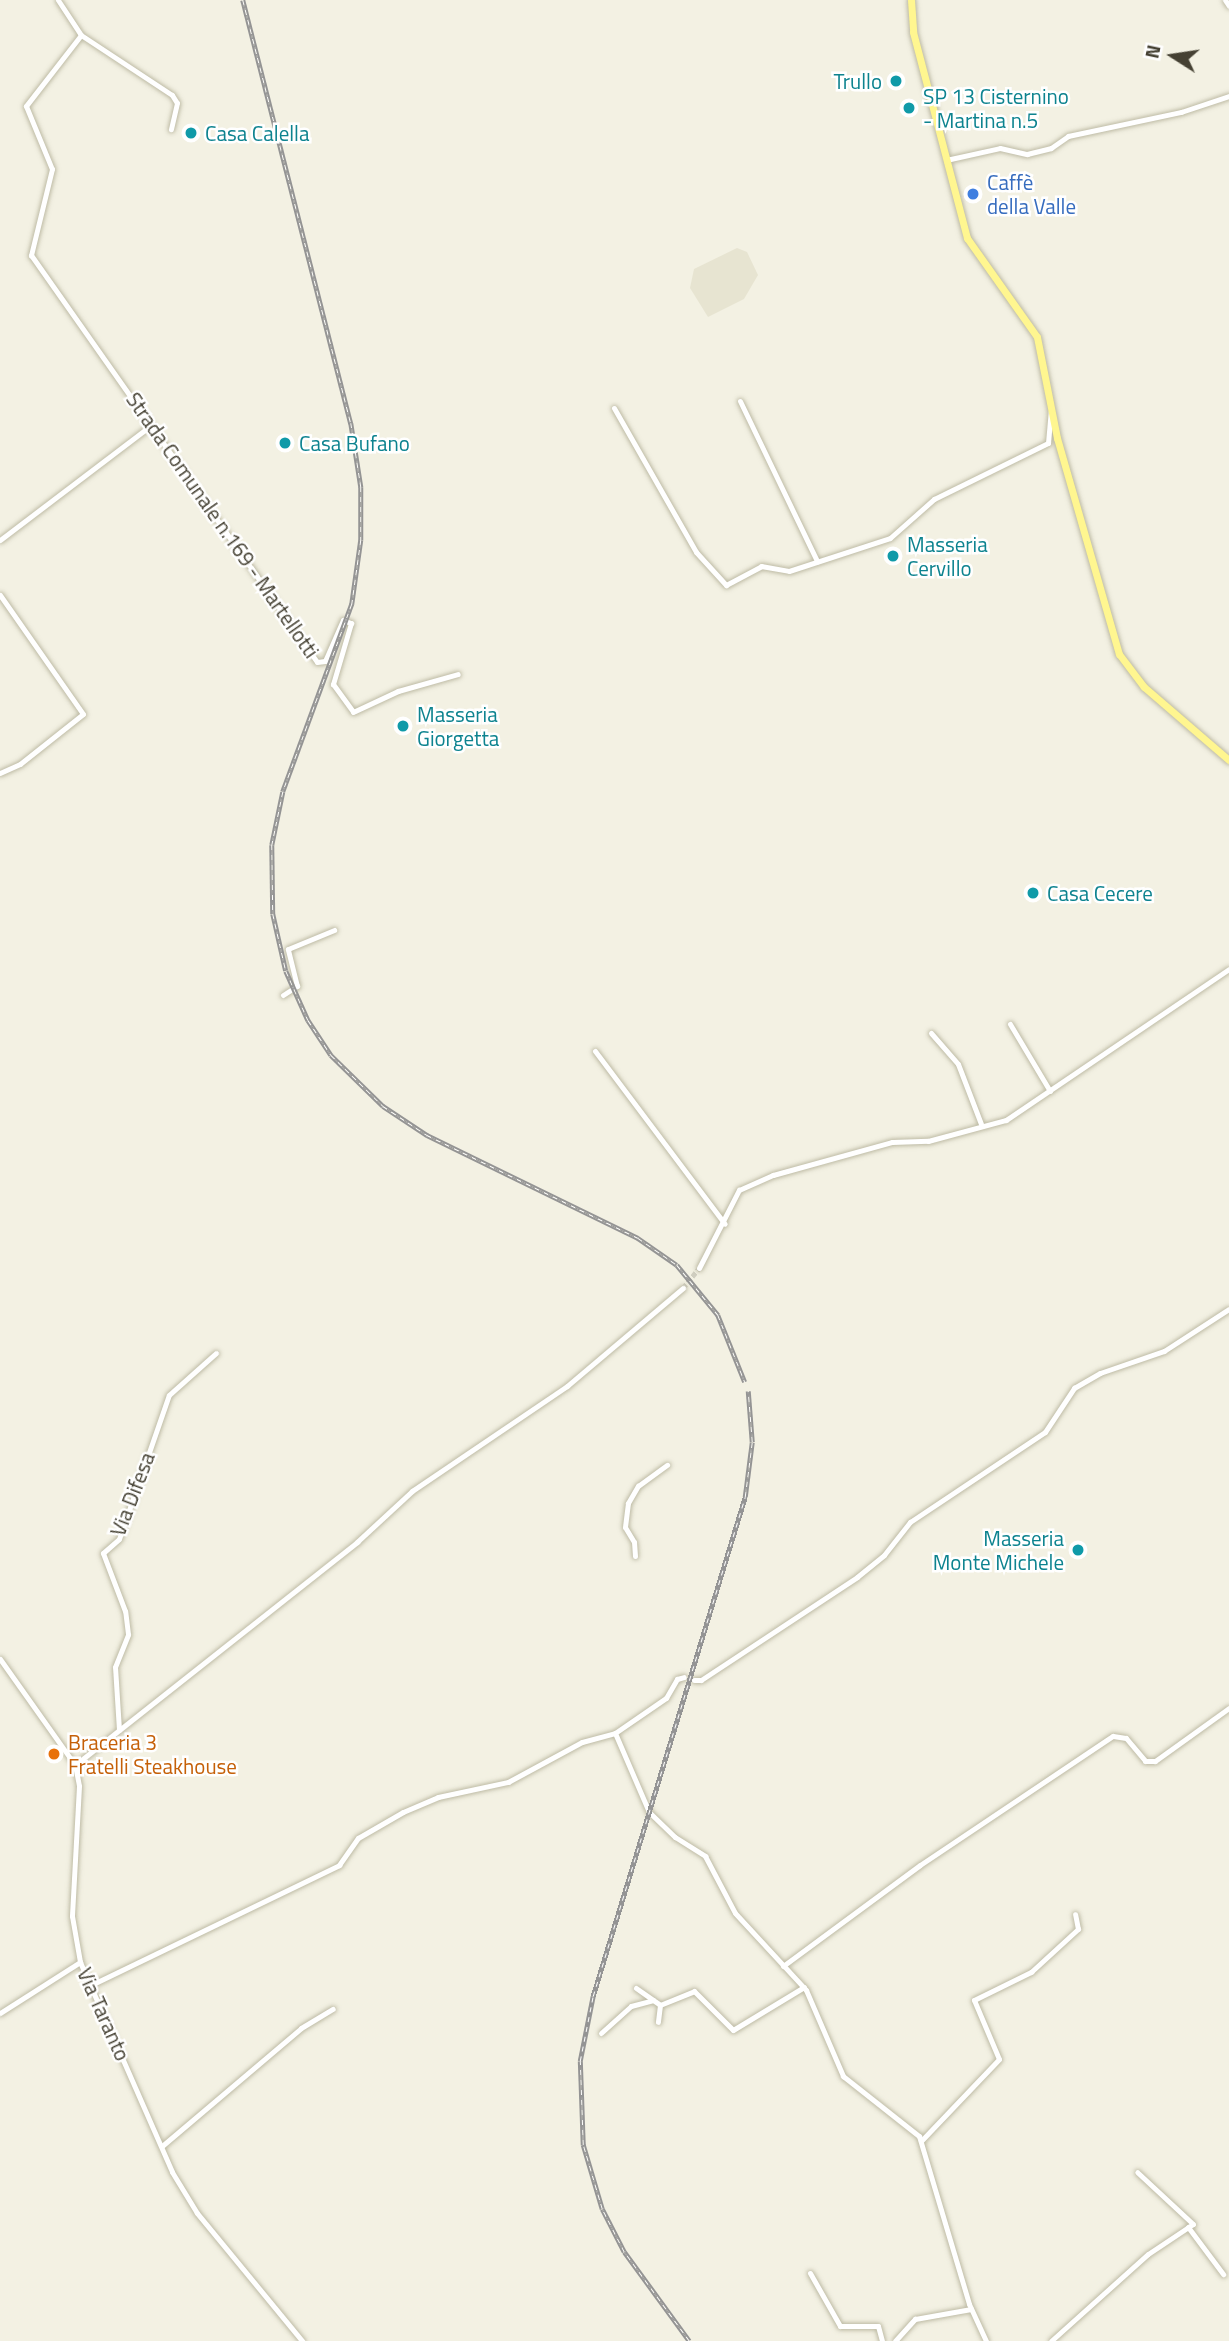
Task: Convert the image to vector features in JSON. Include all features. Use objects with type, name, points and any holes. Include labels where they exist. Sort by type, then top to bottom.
[{"type":"main road","points":[[911,0],[913,32],[967,238],[1037,337],[1051,409],[1119,654],[1144,687],[1229,760]]},
{"type":"street","points":[[58,0],[81,36],[172,95],[177,103],[171,129]]},
{"type":"street","points":[[1225,0],[1229,6]]},
{"type":"street","name":"Strada Comunale n.169 - Martellotti","points":[[81,36],[26,106],[52,169],[31,255],[317,662],[325,661],[343,620],[351,623],[333,684],[353,712],[398,691],[458,674]]},
{"type":"street","points":[[946,160],[1000,148],[1027,154],[1051,148],[1068,136],[1181,112],[1229,96]]},
{"type":"street","points":[[740,401],[817,561]]},
{"type":"street","points":[[614,408],[665,502],[720,584],[761,566],[789,571],[890,538],[934,499],[1048,443],[1051,409]]},
{"type":"street","points":[[0,540],[150,426]]},
{"type":"street","points":[[0,596],[83,713],[20,764],[0,773]]},
{"type":"street","points":[[283,995],[297,986],[288,949],[334,930]]},
{"type":"street","points":[[699,1268],[725,1224],[733,1195],[761,1180],[892,1142],[928,1141],[1017,1114],[1229,969]]},
{"type":"street","points":[[1010,1024],[1050,1091]]},
{"type":"street","points":[[931,1033],[958,1063],[981,1124]]},
{"type":"street","points":[[595,1051],[725,1224]]},
{"type":"street","points":[[75,1765],[368,1534],[412,1491],[567,1386],[683,1288]]},
{"type":"street","points":[[694,1680],[857,1577],[884,1555],[910,1522],[1045,1432],[1073,1388],[1100,1373],[1164,1351],[1229,1309]]},
{"type":"street","name":"Via Difesa","points":[[119,1730],[115,1667],[128,1634],[125,1611],[103,1553],[119,1539],[169,1395],[216,1353]]},
{"type":"street","points":[[635,1556],[636,1547],[625,1527],[628,1503],[638,1486],[667,1465]]},
{"type":"street","name":"Via Taranto","points":[[0,1659],[75,1765],[79,1786],[72,1916],[80,1962],[186,2199],[302,2341]]},
{"type":"street","points":[[91,1985],[339,1865],[358,1838],[403,1812],[438,1797],[508,1782],[582,1741],[615,1733],[666,1698],[677,1679],[684,1677]]},
{"type":"street","points":[[783,1966],[920,1865],[1113,1736],[1126,1738],[1145,1760],[1155,1760],[1229,1708]]},
{"type":"street","points":[[615,1733],[649,1812],[675,1837],[705,1856],[735,1913],[804,1987],[843,2076],[922,2141],[971,2309],[986,2341]]},
{"type":"street","points":[[922,2141],[999,2059],[975,2000],[1031,1972],[1077,1929],[1075,1914]]},
{"type":"street","points":[[0,2013],[80,1962]]},
{"type":"street","points":[[660,2005],[694,1991],[733,2030],[804,1987]]},
{"type":"street","points":[[636,1988],[660,2005]]},
{"type":"street","points":[[601,2033],[631,2006],[653,2000]]},
{"type":"street","points":[[657,2022],[660,2005]]},
{"type":"street","points":[[162,2146],[301,2028],[333,2009]]},
{"type":"street","points":[[1051,2341],[1147,2254],[1193,2224],[1178,2206],[1137,2172]]},
{"type":"street","points":[[1188,2227],[1223,2274]]},
{"type":"street","points":[[810,2273],[840,2326],[878,2326],[883,2341]]},
{"type":"street","points":[[895,2341],[915,2319],[971,2309]]},
{"type":"shaded area","points":[[737,248],[747,252],[758,275],[744,299],[708,317],[690,288],[694,269]]},
{"type":"tunnel","points":[[683,1288],[699,1268]]},
{"type":"railway","points":[[243,0],[351,423],[361,487],[361,540],[352,604],[283,792],[272,845],[273,914],[286,971],[308,1020],[331,1055],[383,1106],[427,1135],[638,1238],[677,1265],[718,1315],[745,1382]]},
{"type":"railway","points":[[689,2341],[624,2252],[602,2209],[583,2145],[580,2061],[593,1996],[745,1497],[752,1442],[748,1391]]},
{"type":"place","name":"Trullo","points":[[896,81]]},
{"type":"place","name":"SP 13 Cisternino - Martina n.5","points":[[909,108]]},
{"type":"place","name":"Casa Calella","points":[[191,133]]},
{"type":"place","name":"Caffè della Valle","points":[[973,194]]},
{"type":"place","name":"Casa Bufano","points":[[285,443]]},
{"type":"place","name":"Masseria Cervillo","points":[[893,556]]},
{"type":"place","name":"Masseria Giorgetta","points":[[403,726]]},
{"type":"place","name":"Casa Cecere","points":[[1033,893]]},
{"type":"place","name":"Masseria Monte Michele","points":[[1078,1550]]},
{"type":"place","name":"Braceria 3 Fratelli Steakhouse","points":[[54,1754]]}]
